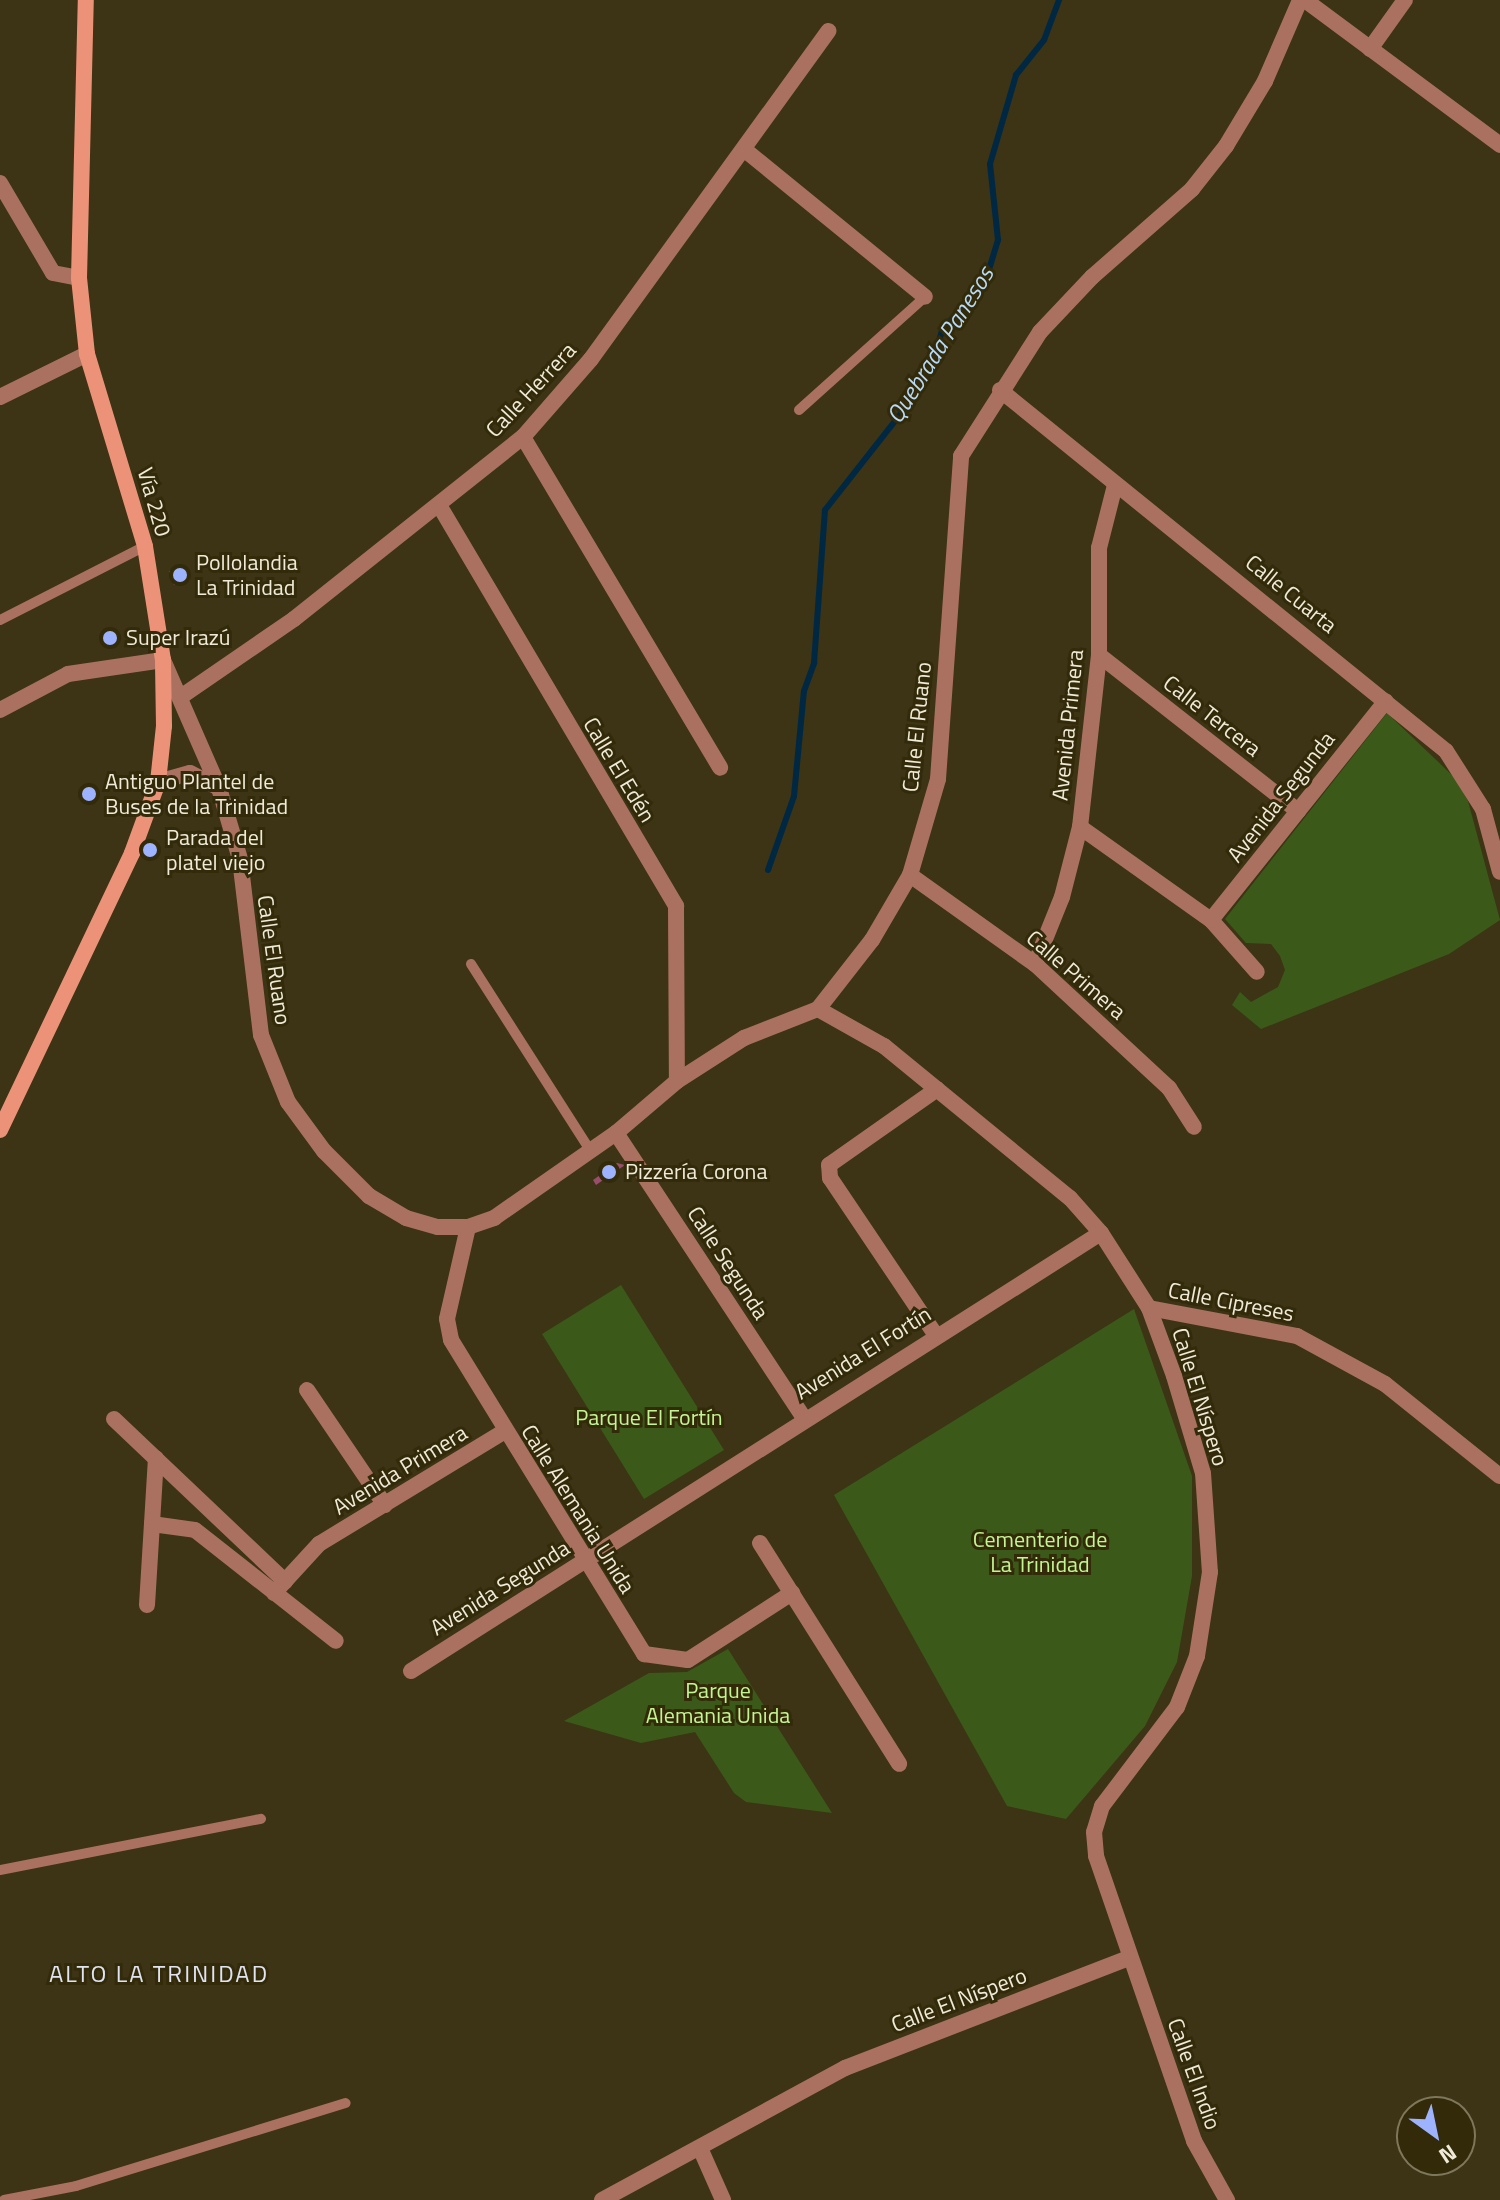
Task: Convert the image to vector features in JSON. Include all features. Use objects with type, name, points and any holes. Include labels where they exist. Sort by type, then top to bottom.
[{"type":"main road","name":"Vía 220","points":[[1,1125],[132,853],[158,782],[163,660],[145,546],[87,354],[79,278],[86,0]]},
{"type":"street","points":[[1302,0],[1497,138]]},
{"type":"street","name":"Calle El Ruano","points":[[163,660],[182,696],[219,788],[240,859],[261,1035],[288,1102],[324,1151],[369,1196],[406,1218],[438,1227],[468,1227],[494,1218],[591,1152],[677,1081],[744,1038],[818,1009],[872,940],[910,875],[938,779],[957,474],[961,456],[1000,390],[1040,332],[1092,277],[1192,189],[1226,146],[1265,81],[1302,0]]},
{"type":"street","points":[[1370,49],[1405,0]]},
{"type":"street","name":"Calle Herrera","points":[[182,696],[240,659],[523,437],[591,359],[745,150],[828,31]]},
{"type":"street","points":[[745,150],[925,297]]},
{"type":"street","points":[[0,183],[53,273],[79,278]]},
{"type":"street","points":[[0,397],[87,354]]},
{"type":"street","name":"Calle Cuarta","points":[[1000,390],[1446,751],[1483,809],[1500,872]]},
{"type":"street","points":[[523,437],[720,768]]},
{"type":"street","name":"Avenida Primera","points":[[1035,964],[1062,897],[1080,827],[1099,655],[1099,548],[1115,485]]},
{"type":"street","name":"Calle El Edén","points":[[439,505],[676,906],[677,1081]]},
{"type":"street","name":"Calle Tercera","points":[[1099,655],[1298,811]]},
{"type":"street","points":[[0,710],[68,674],[163,660]]},
{"type":"street","name":"Avenida Segunda","points":[[1211,920],[1386,701]]},
{"type":"street","points":[[158,782],[190,773],[219,788]]},
{"type":"street","points":[[1080,827],[1211,920],[1257,972]]},
{"type":"street","name":"Calle Primera","points":[[910,875],[1035,964],[1169,1088],[1194,1127]]},
{"type":"street","name":"Calle El Níspero","points":[[602,2200],[845,2068],[1129,1958],[1096,1856],[1094,1832],[1102,1806],[1177,1707],[1197,1656],[1210,1572],[1203,1473],[1149,1308],[1101,1233],[1023,1157],[884,1046],[818,1009]]},
{"type":"street","points":[[935,1334],[830,1178],[829,1165],[937,1089]]},
{"type":"street","name":"Calle Segunda","points":[[616,1133],[803,1417]]},
{"type":"street","name":"Calle Alemania Unida","points":[[468,1227],[447,1319],[451,1340],[503,1432],[644,1654],[668,1661],[688,1660],[792,1593]]},
{"type":"street","name":"Avenida El Fortín","points":[[653,1516],[803,1417],[1101,1233]]},
{"type":"street","name":"Calle Cipreses","points":[[1149,1308],[1297,1336],[1385,1384],[1500,1476]]},
{"type":"street","points":[[307,1390],[385,1505]]},
{"type":"street","points":[[114,1419],[336,1641]]},
{"type":"street","name":"Avenida Primera","points":[[279,1587],[319,1544],[503,1432]]},
{"type":"street","points":[[147,1605],[156,1458]]},
{"type":"street","name":"Avenida Segunda","points":[[411,1671],[653,1516]]},
{"type":"street","points":[[152,1524],[195,1530],[279,1587]]},
{"type":"street","points":[[760,1543],[899,1764]]},
{"type":"street","name":"Calle El Indio","points":[[1129,1958],[1194,2141],[1227,2200]]},
{"type":"street","points":[[700,2148],[723,2200]]},
{"type":"lane","points":[[799,410],[925,297]]},
{"type":"lane","points":[[0,620],[145,546]]},
{"type":"lane","points":[[471,964],[591,1152]]},
{"type":"lane","points":[[0,1870],[261,1819]]},
{"type":"lane","points":[[4,2200],[76,2186],[346,2103]]},
{"type":"green space","points":[[1387,713],[1455,778],[1468,801],[1500,920],[1449,954],[1261,1029],[1232,1005],[1240,992],[1251,1002],[1278,987],[1285,970],[1271,944],[1246,943],[1225,919]]},
{"type":"green space","name":"Parque El Fortín","points":[[621,1285],[724,1450],[644,1499],[542,1334]]},
{"type":"green space","name":"Cementerio de La Trinidad","points":[[1134,1309],[1192,1476],[1192,1576],[1177,1662],[1145,1726],[1066,1819],[1007,1806],[834,1495]]},
{"type":"green space","name":"Parque Alemania Unida","points":[[728,1649],[832,1813],[746,1802],[734,1793],[695,1732],[641,1743],[564,1721],[649,1673],[687,1672]]},
{"type":"building","name":"Pollolandia La Trinidad","points":[[185,566],[190,580],[174,585],[169,571]]},
{"type":"building","name":"Pizzería Corona","points":[[617,1163],[625,1165],[596,1185],[593,1180]]},
{"type":"waterway","name":"Quebrada Panesos","points":[[768,870],[794,796],[804,691],[814,663],[825,510],[913,398],[931,369],[942,331],[987,276],[998,240],[990,164],[1016,75],[1044,40],[1059,0]]},
{"type":"place","name":"Pollolandia La Trinidad","points":[[180,575]]},
{"type":"place","name":"Super Irazú","points":[[110,638]]},
{"type":"place","name":"Antiguo Plantel de Buses de la Trinidad","points":[[89,794]]},
{"type":"place","name":"Parada del platel viejo","points":[[150,850]]},
{"type":"place","name":"Pizzería Corona","points":[[609,1172]]},
{"type":"district","name":"ALTO LA TRINIDAD","points":[[159,1974]]}]
